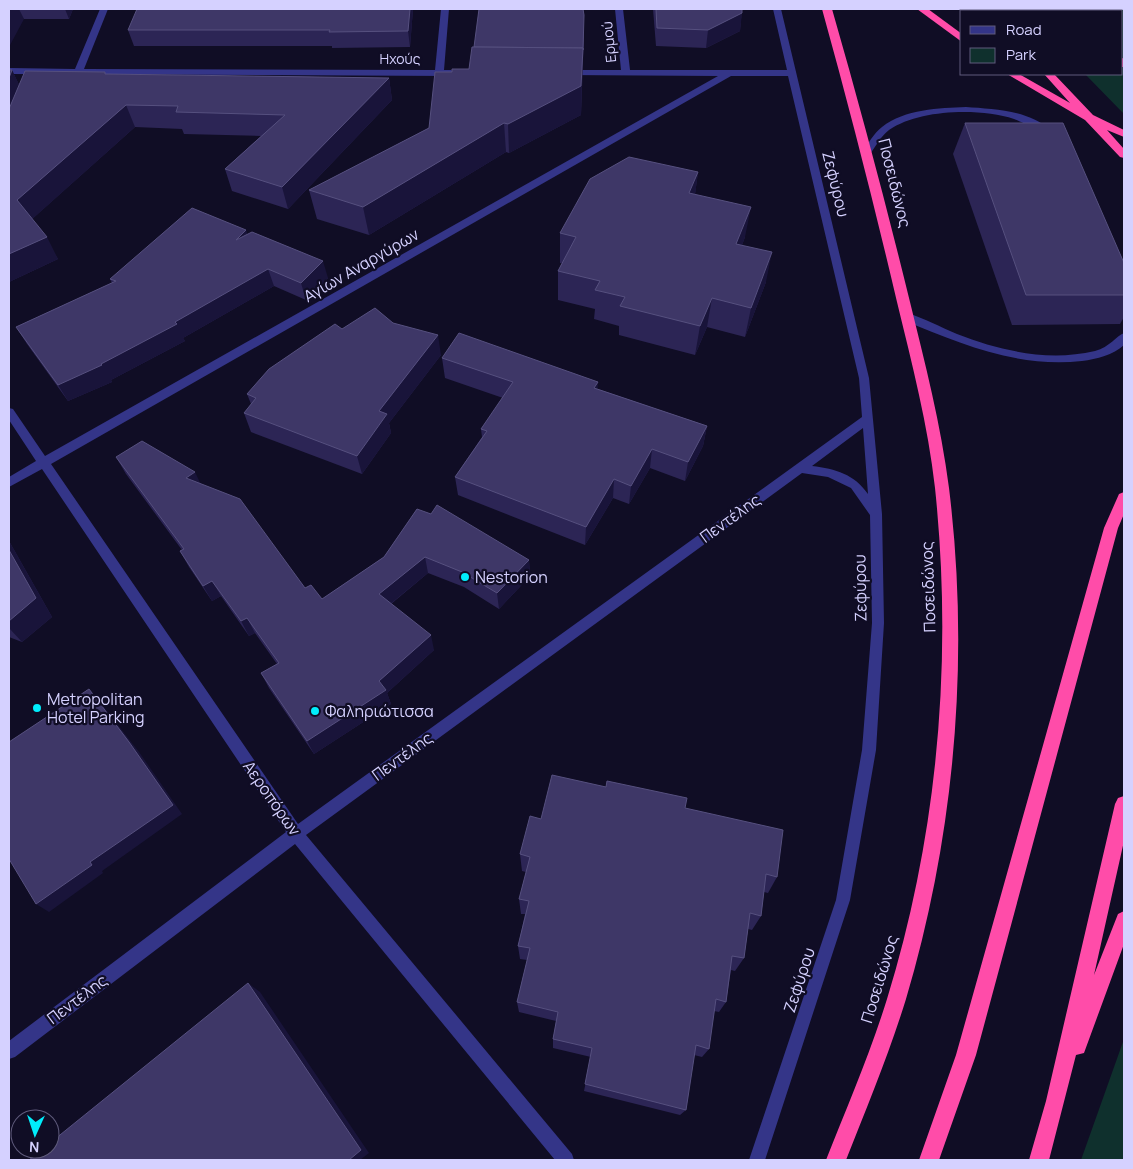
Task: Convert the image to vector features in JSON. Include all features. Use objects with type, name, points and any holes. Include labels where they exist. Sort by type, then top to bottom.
[{"type":"highway","name":"Ποσειδώνος","points":[[827,9],[867,152],[933,424],[942,488],[948,568],[950,647],[948,728],[934,838],[920,907],[902,979],[863,1094],[836,1160]]},
{"type":"highway","points":[[922,9],[960,38]]},
{"type":"highway","points":[[1014,75],[1124,134]]},
{"type":"highway","points":[[1050,75],[1124,155]]},
{"type":"highway","points":[[928,1160],[966,1055],[1111,528],[1124,498]]},
{"type":"highway","points":[[1039,1160],[1056,1101],[1124,804]]},
{"type":"highway","points":[[1056,1101],[1124,920]]},
{"type":"street","points":[[78,72],[104,9]]},
{"type":"street","points":[[439,73],[445,9]]},
{"type":"street","name":"Ερμού","points":[[619,9],[626,73]]},
{"type":"street","name":"Ζεφύρου","points":[[757,1160],[843,900],[869,750],[878,623],[876,514],[864,378],[776,9]]},
{"type":"street","name":"Ηχούς","points":[[9,71],[36,76],[78,72],[459,73]]},
{"type":"street","points":[[557,73],[791,73]]},
{"type":"street","name":"Αγίων Αναργύρων","points":[[9,482],[728,74]]},
{"type":"street","points":[[867,152],[886,128],[909,117],[938,111],[974,110],[1008,114],[1028,120],[1045,129],[1054,140]]},
{"type":"street","points":[[907,317],[975,345],[1030,359],[1066,360],[1097,354],[1112,348],[1124,337]]},
{"type":"street","name":"Αεροπόρων","points":[[9,412],[296,834],[566,1160]]},
{"type":"street","name":"Πεντέλης","points":[[9,1050],[296,834],[869,418]]},
{"type":"street","points":[[799,468],[830,473],[855,485],[876,514]]},
{"type":"green space","points":[[1124,9],[1124,114],[1086,75],[1123,75],[1123,10],[1022,10]]},
{"type":"green space","points":[[1124,1039],[1124,1160],[1081,1160]]},
{"type":"building","points":[[137,9],[410,9],[408,31],[329,32],[330,30],[128,30]]},
{"type":"building","points":[[479,9],[583,9],[584,15],[583,50],[583,48],[474,47]]},
{"type":"building","points":[[656,9],[742,9],[742,13],[708,30],[657,28]]},
{"type":"building","points":[[472,47],[583,48],[581,86],[508,124],[504,123],[363,207],[309,190],[429,128],[435,72],[469,69]]},
{"type":"building","points":[[25,71],[389,78],[282,187],[225,169],[285,115],[176,112],[178,106],[126,105],[17,200],[47,237],[9,254],[9,109]]},
{"type":"building","points":[[965,123],[1063,123],[1124,263],[1124,295],[1026,295]]},
{"type":"building","points":[[629,157],[698,172],[689,193],[751,207],[736,244],[772,252],[751,308],[712,298],[700,326],[620,306],[625,297],[595,290],[600,281],[558,271],[576,237],[560,233],[590,179]]},
{"type":"building","points":[[192,208],[246,230],[236,240],[252,232],[323,261],[301,283],[268,269],[175,322],[177,324],[102,365],[58,385],[16,327],[116,281],[110,279]]},
{"type":"building","points":[[375,308],[393,323],[438,335],[379,411],[387,414],[357,456],[244,413],[256,398],[247,394],[269,369],[335,324],[342,329]]},
{"type":"building","points":[[459,333],[598,382],[594,388],[707,426],[688,462],[652,449],[631,486],[614,479],[586,527],[455,477],[487,431],[481,429],[513,382],[442,358]]},
{"type":"building","points":[[142,441],[195,472],[186,478],[240,499],[305,588],[311,585],[322,599],[384,557],[417,509],[431,514],[437,505],[529,560],[497,593],[462,572],[425,557],[379,594],[431,635],[379,681],[386,690],[307,741],[261,673],[279,663],[247,618],[241,621],[212,581],[203,586],[180,551],[184,549],[116,457]]},
{"type":"building","points":[[9,550],[36,598],[9,621]]},
{"type":"building","points":[[89,689],[173,805],[90,862],[92,865],[36,904],[9,859],[9,742]]},
{"type":"building","points":[[552,775],[606,787],[607,781],[687,798],[685,808],[783,830],[777,877],[766,874],[761,916],[750,913],[744,958],[732,956],[726,1002],[716,999],[709,1049],[696,1045],[686,1110],[585,1084],[592,1048],[553,1039],[558,1012],[517,1002],[530,948],[518,946],[529,901],[519,899],[530,857],[520,854],[530,816],[541,819]]},
{"type":"building","points":[[248,983],[361,1150],[349,1160],[29,1160],[60,1159],[60,1135]]},
{"type":"place","name":"Nestorion","points":[[465,577]]},
{"type":"place","name":"Metropolitan Hotel Parking","points":[[37,708]]},
{"type":"place","name":"Φαληριώτισσα","points":[[315,711]]}]
